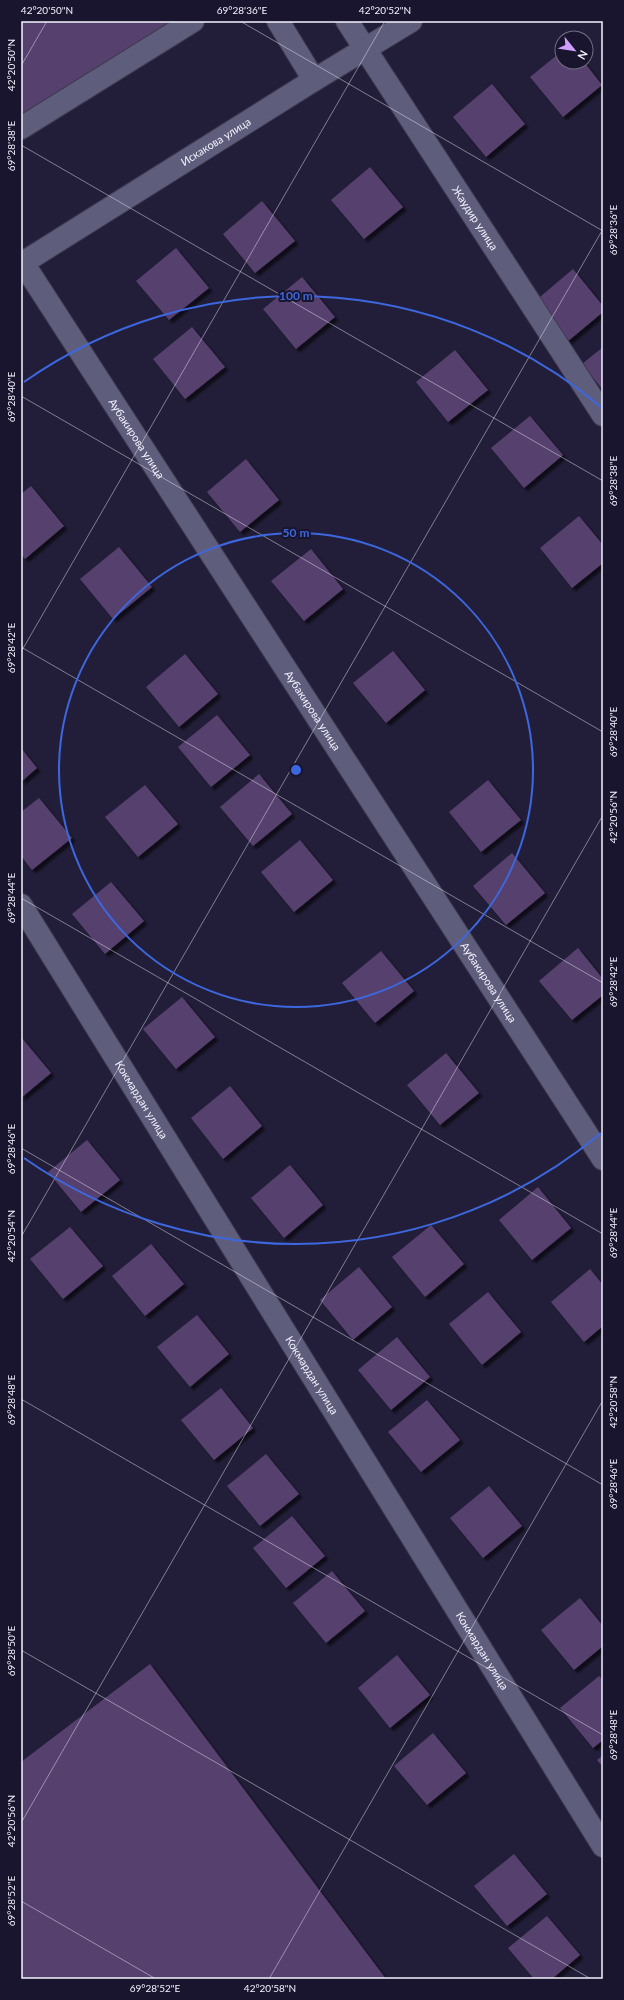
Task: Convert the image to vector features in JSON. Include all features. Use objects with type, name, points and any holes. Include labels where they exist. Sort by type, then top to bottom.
[{"type":"street","points":[[21,128],[193,21]]},
{"type":"street","points":[[278,21],[314,80]]},
{"type":"street","name":"Жаудир улица","points":[[347,21],[603,415]]},
{"type":"street","name":"Искакова улица","points":[[22,263],[411,21]]},
{"type":"street","name":"Аубакирова улица","points":[[22,263],[603,1159]]},
{"type":"street","name":"Кокмардан улица","points":[[21,905],[603,1846]]},
{"type":"building","points":[[21,21],[176,21],[21,115]]},
{"type":"building","points":[[554,58],[554,70],[590,70],[602,85],[563,117],[530,77]]},
{"type":"building","points":[[492,84],[525,124],[486,157],[453,117]]},
{"type":"building","points":[[370,167],[403,207],[364,239],[331,200]]},
{"type":"building","points":[[262,201],[295,241],[255,273],[223,234]]},
{"type":"building","points":[[176,248],[209,288],[169,320],[136,281]]},
{"type":"building","points":[[573,269],[603,306],[603,312],[567,342],[534,302]]},
{"type":"building","points":[[302,277],[335,317],[296,349],[263,309]]},
{"type":"building","points":[[192,327],[225,367],[185,399],[153,359]]},
{"type":"building","points":[[603,347],[603,390],[582,364]]},
{"type":"building","points":[[455,350],[488,390],[448,422],[416,382]]},
{"type":"building","points":[[530,416],[563,455],[524,488],[491,448]]},
{"type":"building","points":[[246,459],[279,500],[240,532],[207,492]]},
{"type":"building","points":[[31,486],[64,526],[25,559],[21,554],[21,494]]},
{"type":"building","points":[[579,516],[603,545],[603,563],[572,588],[540,548]]},
{"type":"building","points":[[119,547],[152,587],[113,619],[80,579]]},
{"type":"building","points":[[311,549],[343,589],[304,621],[271,581]]},
{"type":"building","points":[[393,651],[425,690],[386,723],[353,683]]},
{"type":"building","points":[[185,654],[218,694],[179,727],[146,687]]},
{"type":"building","points":[[217,715],[250,755],[211,787],[178,747]]},
{"type":"building","points":[[21,748],[37,768],[21,782]]},
{"type":"building","points":[[259,774],[292,814],[253,846],[220,807]]},
{"type":"building","points":[[488,780],[521,820],[481,852],[449,812]]},
{"type":"building","points":[[145,785],[178,824],[138,857],[105,817]]},
{"type":"building","points":[[39,798],[72,838],[32,870],[21,856],[21,812]]},
{"type":"building","points":[[300,840],[333,880],[294,912],[261,872]]},
{"type":"building","points":[[512,853],[545,893],[506,925],[473,886]]},
{"type":"building","points":[[111,882],[144,921],[105,954],[72,914]]},
{"type":"building","points":[[578,948],[603,979],[603,995],[572,1020],[539,981]]},
{"type":"building","points":[[381,951],[414,991],[375,1023],[342,983]]},
{"type":"building","points":[[182,997],[215,1037],[176,1069],[143,1029]]},
{"type":"building","points":[[21,1037],[51,1073],[21,1098]]},
{"type":"building","points":[[446,1053],[479,1093],[440,1125],[407,1085]]},
{"type":"building","points":[[230,1086],[262,1126],[223,1159],[191,1118]]},
{"type":"building","points":[[87,1140],[120,1180],[81,1212],[48,1172]]},
{"type":"building","points":[[290,1165],[323,1205],[284,1238],[251,1198]]},
{"type":"building","points":[[538,1187],[571,1228],[532,1260],[499,1220]]},
{"type":"building","points":[[431,1225],[464,1264],[425,1297],[392,1257]]},
{"type":"building","points":[[70,1227],[103,1266],[63,1299],[30,1259]]},
{"type":"building","points":[[151,1244],[184,1284],[145,1316],[112,1276]]},
{"type":"building","points":[[359,1267],[392,1307],[353,1340],[320,1300]]},
{"type":"building","points":[[590,1269],[603,1285],[603,1326],[584,1342],[551,1302]]},
{"type":"building","points":[[488,1292],[521,1332],[482,1365],[449,1324]]},
{"type":"building","points":[[197,1315],[229,1354],[190,1387],[157,1347]]},
{"type":"building","points":[[397,1337],[430,1377],[391,1410],[358,1370]]},
{"type":"building","points":[[221,1388],[253,1428],[214,1460],[181,1420]]},
{"type":"building","points":[[427,1400],[460,1440],[421,1472],[388,1432]]},
{"type":"building","points":[[266,1454],[299,1494],[260,1526],[227,1486]]},
{"type":"building","points":[[489,1486],[522,1526],[483,1558],[450,1518]]},
{"type":"building","points":[[292,1516],[325,1556],[286,1588],[253,1548]]},
{"type":"building","points":[[332,1571],[365,1611],[326,1643],[293,1603]]},
{"type":"building","points":[[580,1598],[603,1626],[603,1646],[574,1670],[541,1630]]},
{"type":"building","points":[[397,1655],[430,1695],[390,1728],[358,1688]]},
{"type":"building","points":[[150,1664],[386,1979],[21,1979],[21,1762]]},
{"type":"building","points":[[599,1676],[603,1680],[603,1740],[593,1748],[560,1708]]},
{"type":"building","points":[[433,1733],[466,1773],[427,1805],[394,1766]]},
{"type":"building","points":[[603,1755],[603,1767],[597,1760]]},
{"type":"building","points":[[514,1854],[547,1894],[507,1926],[474,1886]]},
{"type":"building","points":[[547,1916],[580,1955],[552,1979],[534,1979],[508,1948]]}]
